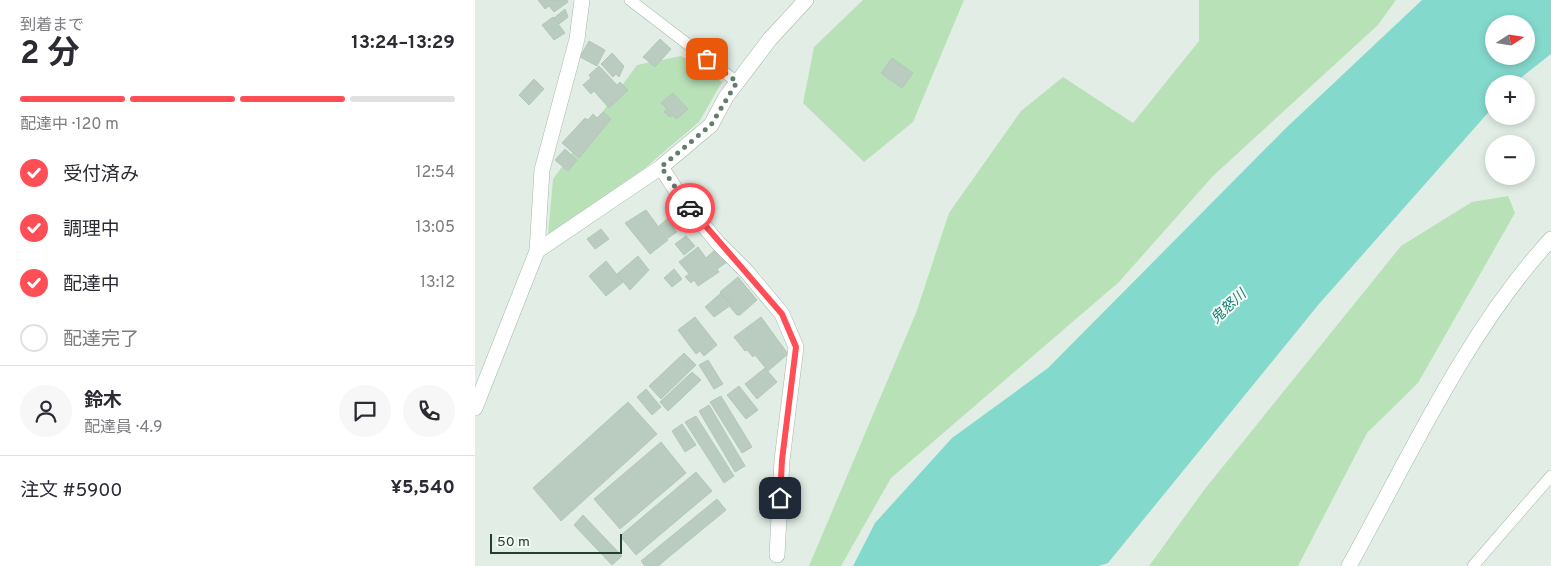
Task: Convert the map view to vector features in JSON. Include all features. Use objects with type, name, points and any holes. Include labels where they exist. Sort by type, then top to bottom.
[{"type":"street","points":[[475,408],[537,250],[542,170],[577,39],[582,0]]},
{"type":"street","points":[[537,250],[661,167],[711,125],[737,82],[800,2]]},
{"type":"street","points":[[661,167],[681,198],[718,243],[747,272],[782,314],[796,347],[782,460],[777,554]]},
{"type":"street","points":[[1349,566],[1459,365],[1527,264],[1551,238]]},
{"type":"lane","points":[[630,0],[737,82]]},
{"type":"lane","points":[[1473,566],[1551,476]]},
{"type":"green space","points":[[863,0],[964,0],[913,122],[864,162],[803,103],[814,47]]},
{"type":"green space","points":[[1199,0],[1396,0],[1378,25],[1213,176],[1119,282],[891,478],[841,566],[809,566],[916,313],[949,213],[1021,111],[1063,77],[1133,123],[1199,41]]},
{"type":"green space","points":[[681,56],[700,65],[722,82],[699,122],[645,168],[548,236],[553,179],[637,65]]},
{"type":"green space","points":[[1508,196],[1515,213],[1418,383],[1367,433],[1298,566],[1149,566],[1204,490],[1401,246],[1472,202]]},
{"type":"water","name":"鬼怒川","points":[[1422,0],[1551,0],[1551,54],[1524,75],[1485,75],[1485,116],[1319,304],[1108,563],[1099,566],[853,566],[875,523],[952,438],[1048,368],[1285,129]]},
{"type":"building","points":[[538,0],[567,0],[568,2],[554,12],[549,6],[545,9]]},
{"type":"building","points":[[565,9],[568,17],[559,24],[554,18]]},
{"type":"building","points":[[553,17],[565,33],[554,40],[542,25]]},
{"type":"building","points":[[660,39],[671,49],[655,67],[643,57]]},
{"type":"building","points":[[589,41],[605,50],[597,66],[580,57]]},
{"type":"building","points":[[612,53],[624,66],[619,77],[616,74],[613,77],[601,64]]},
{"type":"building","points":[[892,58],[913,73],[902,88],[881,73]]},
{"type":"building","points":[[599,66],[617,85],[620,82],[628,90],[609,108],[594,91],[591,94],[583,85],[591,78],[589,75]]},
{"type":"building","points":[[534,79],[544,89],[529,105],[519,95]]},
{"type":"building","points":[[673,93],[688,109],[677,119],[672,115],[670,117],[664,112],[667,109],[661,103]]},
{"type":"building","points":[[603,112],[611,119],[579,158],[562,143],[585,118],[588,120],[593,114],[597,118]]},
{"type":"building","points":[[565,149],[577,160],[568,171],[555,160]]},
{"type":"building","points":[[646,210],[668,240],[650,254],[625,223]]},
{"type":"building","points":[[667,219],[677,232],[668,238],[659,226]]},
{"type":"building","points":[[601,229],[609,239],[595,249],[587,239]]},
{"type":"building","points":[[686,236],[695,246],[684,255],[675,244]]},
{"type":"building","points":[[698,247],[706,258],[716,249],[727,262],[717,269],[719,272],[698,286],[694,280],[691,283],[685,277],[689,274],[679,262]]},
{"type":"building","points":[[638,256],[649,270],[630,290],[617,274]]},
{"type":"building","points":[[606,261],[623,282],[606,296],[589,276]]},
{"type":"building","points":[[674,269],[682,279],[672,287],[664,278]]},
{"type":"building","points":[[738,277],[757,300],[740,315],[737,315],[730,307],[732,305],[720,292]]},
{"type":"building","points":[[721,293],[731,305],[714,317],[705,307]]},
{"type":"building","points":[[695,317],[717,345],[704,356],[700,351],[696,354],[678,330]]},
{"type":"building","points":[[761,317],[788,354],[768,371],[755,355],[753,357],[747,350],[745,351],[734,337]]},
{"type":"building","points":[[684,353],[696,365],[661,399],[649,386]]},
{"type":"building","points":[[708,360],[723,384],[714,389],[699,365]]},
{"type":"building","points":[[765,368],[777,382],[757,399],[745,384]]},
{"type":"building","points":[[692,372],[701,380],[668,411],[660,402]]},
{"type":"building","points":[[739,386],[758,410],[746,419],[727,395]]},
{"type":"building","points":[[646,389],[661,407],[652,415],[637,397]]},
{"type":"building","points":[[721,396],[752,447],[742,453],[710,402]]},
{"type":"building","points":[[628,402],[657,434],[561,521],[533,488]]},
{"type":"building","points":[[709,405],[745,466],[735,472],[699,411]]},
{"type":"building","points":[[696,416],[734,476],[724,483],[685,422]]},
{"type":"building","points":[[682,424],[696,445],[685,452],[672,431]]},
{"type":"building","points":[[661,442],[686,473],[620,529],[594,499]]},
{"type":"building","points":[[696,472],[712,491],[636,555],[620,536]]},
{"type":"building","points":[[717,499],[726,510],[658,566],[645,566],[641,561]]},
{"type":"building","points":[[583,515],[622,556],[612,565],[574,525]]},
{"type":"way so far","points":[[690,208],[681,198],[661,167],[711,125],[737,82],[707,59]]},
{"type":"route","points":[[690,208],[718,243],[747,272],[782,314],[796,347],[782,460],[780,498]]}]
